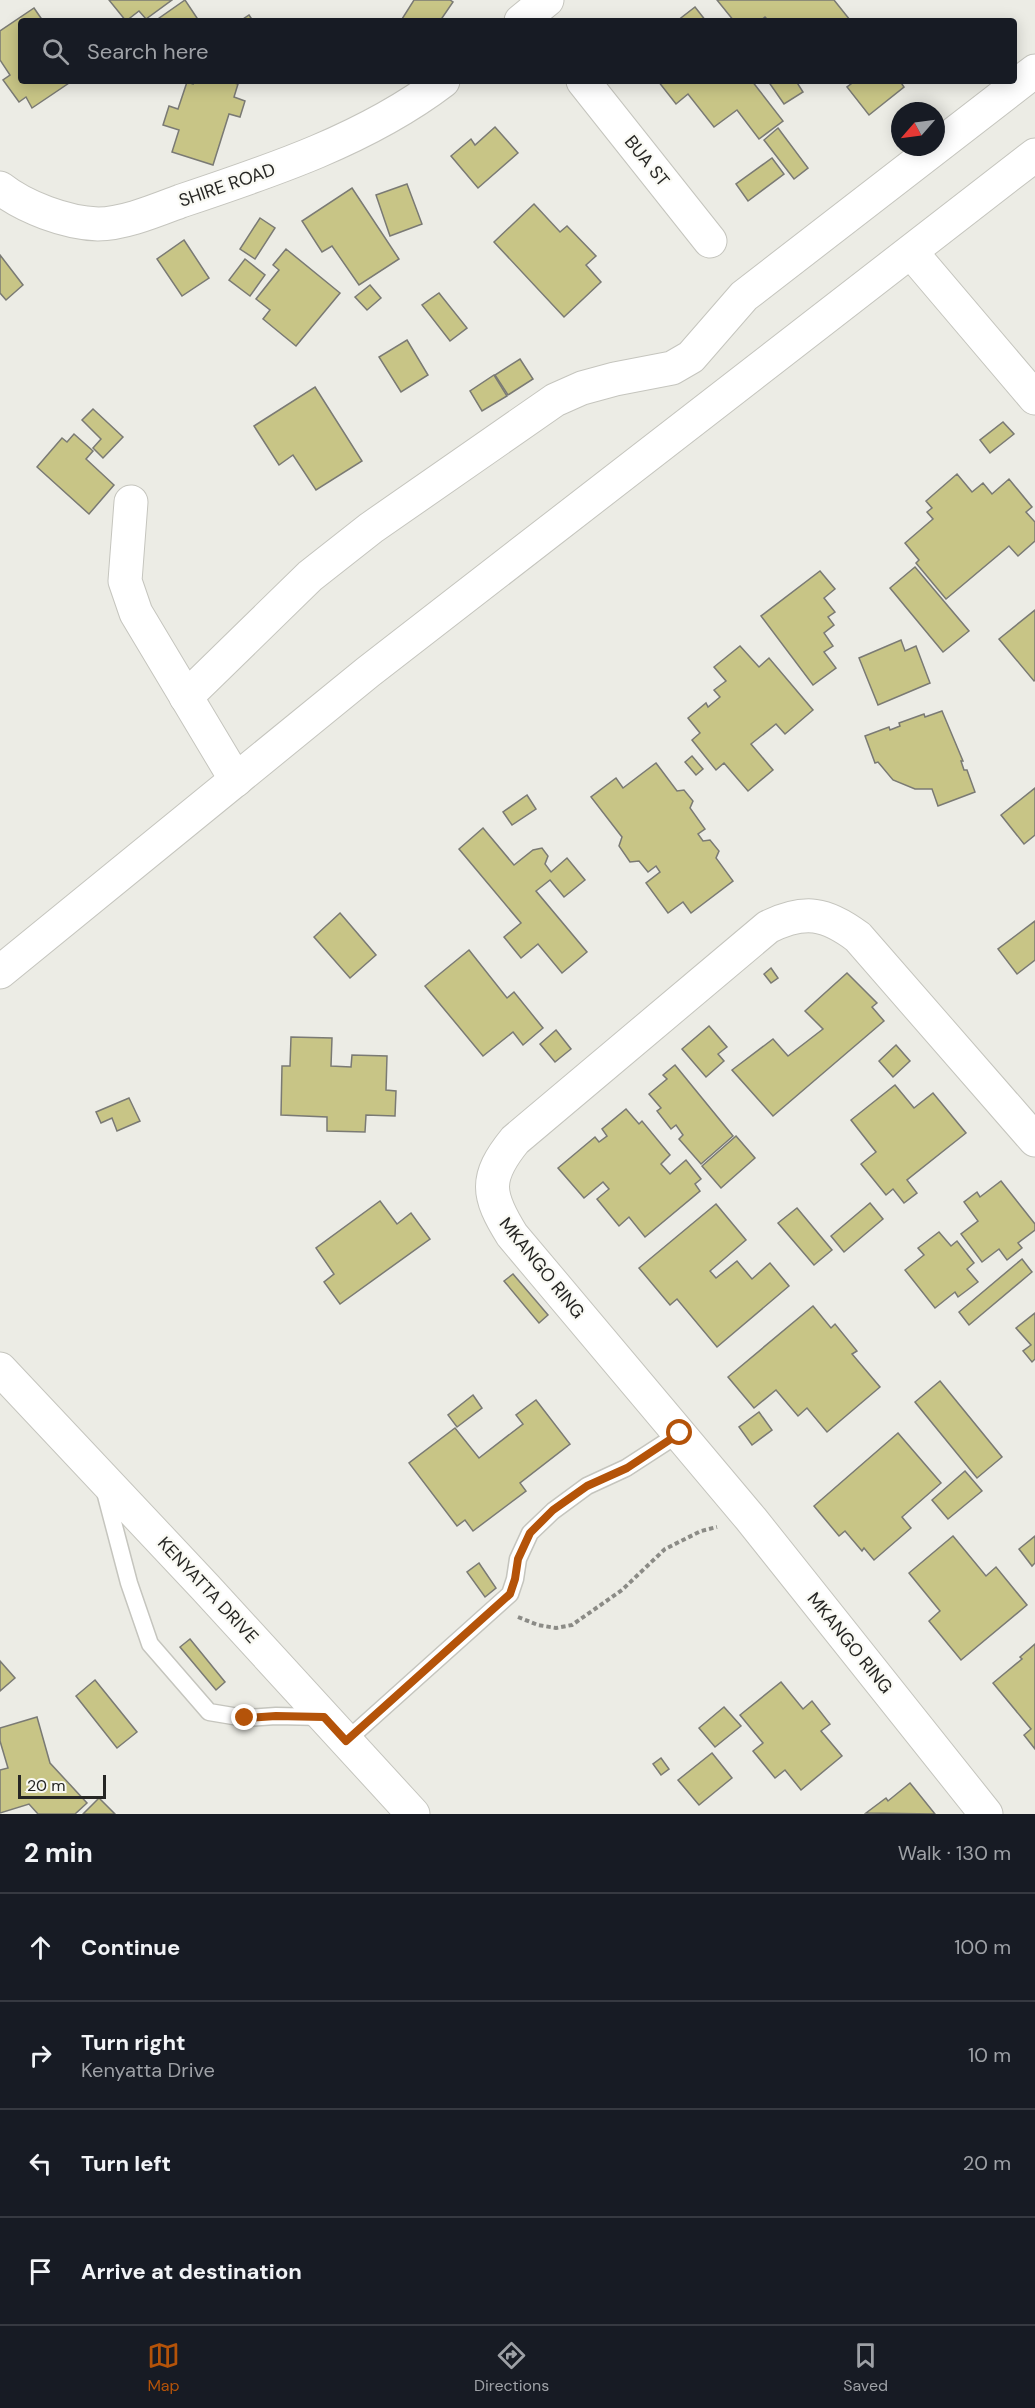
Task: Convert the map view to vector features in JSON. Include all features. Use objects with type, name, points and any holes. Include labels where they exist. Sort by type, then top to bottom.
[{"type":"street","points":[[186,697],[310,576],[371,528],[555,400],[582,388],[672,368],[691,357],[744,296],[1035,71]]},
{"type":"street","name":"SHIRE ROAD","points":[[0,188],[14,198],[53,216],[98,224],[135,217],[286,164],[354,135],[426,94],[439,84]]},
{"type":"street","name":"BUA ST","points":[[585,84],[711,241]]},
{"type":"street","points":[[0,972],[396,650],[1035,155]]},
{"type":"street","points":[[910,252],[1035,398]]},
{"type":"street","points":[[131,502],[126,580],[136,613],[236,780]]},
{"type":"street","name":"MKANGO RING","points":[[986,1814],[751,1519],[512,1235],[498,1212],[493,1195],[494,1172],[500,1158],[515,1140],[768,927],[793,917],[821,917],[838,923],[858,937],[1035,1140]]},
{"type":"street","name":"KENYATTA DRIVE","points":[[0,1369],[413,1814]]},
{"type":"lane","points":[[346,1741],[510,1594],[518,1559],[530,1533],[553,1510],[587,1486],[627,1468],[680,1433]]},
{"type":"lane","points":[[100,1475],[129,1583],[150,1644],[209,1712],[245,1718],[324,1717]]},
{"type":"path","points":[[488,1615],[508,1613],[538,1625],[556,1628],[572,1624],[622,1590],[665,1549],[701,1531],[751,1519]]},
{"type":"building","points":[[109,0],[172,0],[147,18],[139,11],[130,18],[124,18]]},
{"type":"building","points":[[185,0],[197,18],[159,18]]},
{"type":"building","points":[[414,0],[450,0],[453,2],[442,18],[403,18]]},
{"type":"building","points":[[717,0],[834,0],[848,18],[765,17],[732,18]]},
{"type":"building","points":[[695,7],[704,18],[681,18]]},
{"type":"building","points":[[34,8],[41,18],[19,18]]},
{"type":"building","points":[[18,19],[18,84],[68,84],[32,108],[26,97],[19,102],[3,80],[10,75],[0,60],[0,31]]},
{"type":"building","points":[[186,84],[238,84],[234,97],[245,101],[240,117],[229,114],[213,165],[172,152],[179,130],[163,125],[169,106],[178,109]]},
{"type":"building","points":[[660,84],[754,84],[783,121],[759,139],[737,110],[714,127],[688,94],[676,104]]},
{"type":"building","points":[[770,84],[798,84],[803,92],[784,104]]},
{"type":"building","points":[[851,84],[902,84],[904,87],[869,115],[847,87]]},
{"type":"building","points":[[495,127],[518,153],[478,188],[451,156],[471,139],[475,145]]},
{"type":"building","points":[[778,128],[808,168],[794,179],[764,140]]},
{"type":"building","points":[[772,158],[784,174],[748,201],[736,184]]},
{"type":"building","points":[[407,184],[422,224],[390,236],[376,195]]},
{"type":"building","points":[[352,188],[399,259],[359,285],[332,246],[322,252],[302,221]]},
{"type":"building","points":[[534,204],[560,232],[567,226],[596,256],[586,265],[601,282],[564,317],[494,242]]},
{"type":"building","points":[[260,218],[275,228],[255,259],[240,249]]},
{"type":"building","points":[[184,240],[209,278],[182,296],[157,259]]},
{"type":"building","points":[[286,249],[340,293],[296,346],[263,319],[270,310],[256,299],[279,270],[273,265]]},
{"type":"building","points":[[0,255],[23,285],[6,300],[0,293]]},
{"type":"building","points":[[245,259],[265,275],[250,296],[229,280]]},
{"type":"building","points":[[370,285],[381,298],[367,310],[355,297]]},
{"type":"building","points":[[439,293],[467,328],[450,341],[422,305]]},
{"type":"building","points":[[407,340],[428,375],[401,392],[379,357]]},
{"type":"building","points":[[520,359],[533,379],[508,395],[495,375]]},
{"type":"building","points":[[494,375],[507,396],[482,411],[470,391]]},
{"type":"building","points":[[315,387],[362,461],[316,490],[293,455],[279,465],[254,426]]},
{"type":"building","points":[[93,409],[123,437],[103,458],[93,448],[101,439],[82,420]]},
{"type":"building","points":[[1003,422],[1014,434],[990,453],[980,440]]},
{"type":"building","points":[[74,434],[93,451],[86,459],[114,485],[89,514],[37,467],[62,438],[67,442]]},
{"type":"building","points":[[957,474],[972,492],[983,483],[992,494],[1009,479],[1032,507],[1026,512],[1035,522],[1035,541],[1018,556],[1009,546],[946,599],[916,563],[919,560],[905,543],[933,519],[927,512],[932,508],[926,501]]},
{"type":"building","points":[[915,567],[969,631],[943,652],[890,588]]},
{"type":"building","points":[[820,571],[835,589],[824,598],[835,612],[828,617],[834,625],[824,633],[833,646],[824,652],[836,668],[813,685],[761,616]]},
{"type":"building","points":[[1035,610],[1035,680],[1034,681],[999,639]]},
{"type":"building","points":[[901,640],[905,651],[916,646],[930,683],[878,705],[859,658]]},
{"type":"building","points":[[740,646],[759,667],[769,658],[813,710],[785,734],[776,724],[751,744],[773,770],[748,791],[724,763],[716,770],[692,740],[700,733],[688,718],[706,703],[708,707],[720,697],[714,690],[726,681],[714,667]]},
{"type":"building","points":[[942,711],[963,761],[961,761],[964,770],[967,770],[975,792],[938,806],[932,789],[915,789],[893,780],[878,762],[875,763],[865,736],[889,727],[890,730],[900,726],[899,723],[924,714],[925,717]]},
{"type":"building","points":[[692,756],[703,769],[696,775],[685,762]]},
{"type":"building","points":[[656,763],[677,791],[684,790],[693,801],[690,808],[705,829],[698,834],[703,841],[710,840],[719,851],[716,858],[733,881],[691,913],[683,902],[668,913],[646,883],[660,872],[656,866],[648,872],[639,861],[630,862],[619,846],[622,837],[591,797],[616,778],[623,788]]},
{"type":"building","points":[[1035,788],[1035,835],[1024,844],[1001,815]]},
{"type":"building","points":[[527,795],[536,809],[512,825],[503,812]]},
{"type":"building","points":[[483,828],[514,865],[533,850],[542,848],[548,856],[545,864],[551,872],[567,858],[585,880],[564,897],[550,880],[536,891],[587,952],[562,973],[538,944],[521,958],[504,937],[521,923],[459,849]]},
{"type":"building","points":[[340,913],[376,955],[350,978],[314,937]]},
{"type":"building","points":[[1035,921],[1035,960],[1017,974],[998,949]]},
{"type":"building","points":[[469,950],[507,998],[514,992],[543,1028],[523,1045],[513,1032],[483,1056],[425,986]]},
{"type":"building","points":[[771,968],[778,978],[771,983],[764,974]]},
{"type":"building","points":[[847,973],[877,1003],[872,1007],[884,1021],[773,1116],[732,1070],[773,1039],[788,1056],[823,1029],[805,1011]]},
{"type":"building","points":[[709,1026],[727,1047],[718,1054],[724,1061],[706,1077],[682,1049]]},
{"type":"building","points":[[556,1030],[571,1049],[555,1062],[540,1044]]},
{"type":"building","points":[[291,1037],[332,1038],[331,1066],[351,1067],[352,1055],[387,1056],[386,1090],[396,1091],[395,1116],[366,1115],[365,1132],[327,1131],[327,1117],[281,1115],[282,1066],[290,1066]]},
{"type":"building","points":[[896,1045],[910,1061],[893,1077],[879,1061]]},
{"type":"building","points":[[675,1065],[733,1136],[701,1164],[679,1139],[683,1135],[676,1125],[671,1129],[657,1111],[661,1108],[649,1094],[667,1079],[663,1075]]},
{"type":"building","points":[[895,1085],[914,1108],[933,1093],[966,1133],[907,1180],[917,1193],[904,1203],[893,1189],[886,1195],[861,1164],[876,1152],[851,1120]]},
{"type":"building","points":[[129,1098],[140,1121],[117,1131],[112,1118],[101,1123],[96,1112]]},
{"type":"building","points":[[626,1109],[639,1124],[642,1121],[670,1155],[661,1164],[670,1174],[686,1160],[701,1179],[695,1184],[700,1191],[645,1237],[629,1217],[619,1226],[597,1199],[609,1189],[603,1182],[584,1198],[558,1168],[595,1137],[599,1142],[607,1136],[602,1129]]},
{"type":"building","points":[[736,1136],[755,1158],[721,1188],[702,1166]]},
{"type":"building","points":[[1001,1181],[1035,1224],[1035,1230],[1018,1243],[1022,1248],[1007,1260],[999,1249],[982,1262],[961,1234],[978,1221],[964,1202],[977,1192],[980,1197]]},
{"type":"building","points":[[380,1201],[397,1224],[411,1213],[430,1239],[340,1304],[324,1282],[334,1274],[316,1248]]},
{"type":"building","points":[[870,1203],[883,1219],[844,1252],[831,1236]]},
{"type":"building","points":[[716,1204],[746,1240],[710,1271],[716,1278],[737,1261],[752,1279],[770,1263],[789,1286],[717,1347],[677,1299],[670,1305],[639,1268]]},
{"type":"building","points":[[797,1208],[832,1250],[814,1265],[778,1223]]},
{"type":"building","points":[[939,1232],[951,1246],[957,1241],[974,1263],[967,1269],[978,1282],[958,1297],[955,1292],[935,1308],[905,1270],[924,1255],[918,1248]]},
{"type":"building","points":[[1022,1259],[1032,1272],[969,1325],[959,1312]]},
{"type":"building","points":[[513,1274],[548,1315],[539,1323],[504,1281]]},
{"type":"building","points":[[813,1306],[831,1328],[835,1324],[857,1351],[852,1354],[880,1387],[827,1432],[807,1408],[798,1416],[776,1390],[754,1408],[728,1377]]},
{"type":"building","points":[[1035,1313],[1035,1359],[1032,1362],[1023,1351],[1031,1345],[1016,1328]]},
{"type":"building","points":[[940,1381],[1002,1457],[977,1478],[915,1402]]},
{"type":"building","points":[[473,1395],[482,1408],[457,1427],[448,1415]]},
{"type":"building","points":[[536,1400],[570,1444],[520,1483],[526,1491],[473,1531],[465,1520],[457,1526],[409,1463],[455,1428],[479,1458],[523,1424],[516,1415]]},
{"type":"building","points":[[759,1412],[772,1430],[752,1445],[739,1427]]},
{"type":"building","points":[[898,1433],[941,1483],[902,1517],[911,1528],[874,1560],[864,1548],[862,1551],[845,1531],[839,1536],[814,1506]]},
{"type":"building","points":[[965,1471],[982,1491],[948,1519],[932,1500]]},
{"type":"building","points":[[953,1536],[986,1576],[996,1567],[1027,1605],[961,1660],[929,1621],[940,1611],[909,1573]]},
{"type":"building","points":[[1035,1536],[1035,1563],[1032,1566],[1019,1549]]},
{"type":"building","points":[[479,1563],[496,1588],[485,1597],[467,1572]]},
{"type":"building","points":[[190,1639],[225,1682],[216,1690],[180,1647]]},
{"type":"building","points":[[1035,1644],[1035,1749],[1024,1735],[1031,1729],[993,1683],[1022,1659],[1020,1657]]},
{"type":"building","points":[[0,1661],[15,1678],[0,1691]]},
{"type":"building","points":[[95,1680],[137,1732],[117,1748],[76,1696]]},
{"type":"building","points":[[781,1682],[803,1709],[812,1701],[830,1724],[821,1731],[842,1756],[801,1790],[785,1770],[775,1778],[753,1751],[763,1743],[740,1715]]},
{"type":"building","points":[[724,1707],[741,1726],[715,1747],[699,1728]]},
{"type":"building","points":[[37,1717],[50,1763],[87,1803],[75,1814],[38,1814],[29,1804],[0,1813],[0,1770],[8,1768],[0,1741],[0,1728]]},
{"type":"building","points":[[712,1753],[732,1778],[699,1805],[678,1780]]},
{"type":"building","points":[[661,1758],[669,1769],[661,1775],[653,1764]]},
{"type":"building","points":[[910,1783],[935,1814],[866,1813],[886,1798],[888,1801]]},
{"type":"building","points":[[99,1798],[115,1814],[83,1814]]},
{"type":"route","points":[[245,1718],[324,1717],[346,1741],[510,1594],[518,1559],[530,1533],[553,1510],[587,1486],[627,1468],[680,1433]]}]
